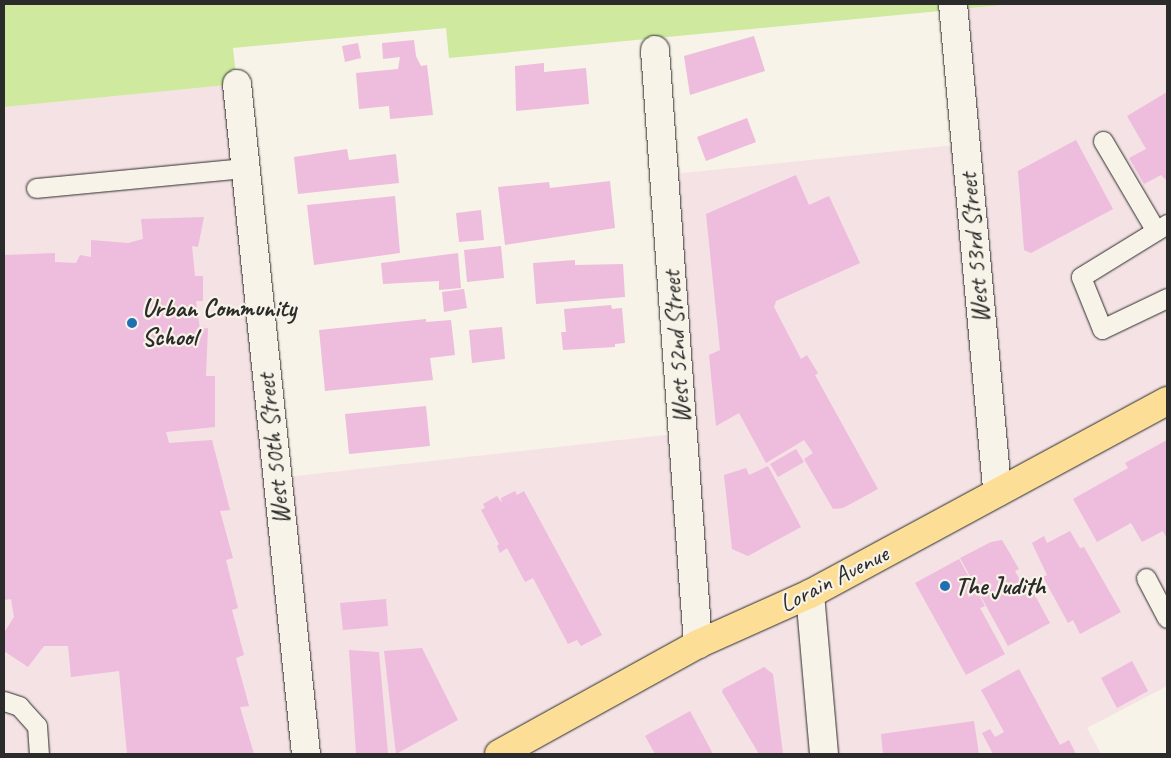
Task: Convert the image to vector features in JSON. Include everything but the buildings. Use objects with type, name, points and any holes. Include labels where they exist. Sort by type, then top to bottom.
[{"type":"main road","name":"Lorain Avenue","points":[[499,754],[698,644],[810,594],[1167,401]]},
{"type":"street","name":"West 53rd Street","points":[[953,7],[997,492]]},
{"type":"street","name":"West 52nd Street","points":[[655,50],[698,644]]},
{"type":"street","name":"West 50th Street","points":[[237,84],[306,754]]},
{"type":"street","points":[[810,594],[824,754]]},
{"type":"lane","points":[[1103,141],[1162,227],[1081,277],[1102,329],[1167,298]]},
{"type":"lane","points":[[36,188],[245,168]]},
{"type":"lane","points":[[1146,578],[1167,618]]},
{"type":"lane","points":[[4,702],[19,706],[37,726],[39,754]]},
{"type":"shaded area","points":[[1013,4],[1167,4],[1167,686],[1087,728],[1101,754],[4,754],[4,107],[237,84],[278,478],[683,433],[664,175],[965,144],[953,10]]},
{"type":"green space","points":[[4,4],[1013,4],[449,58],[446,28],[233,48],[237,84],[4,107]]},
{"type":"place","name":"Urban Community School","points":[[132,323]]},
{"type":"place","name":"The Judith","points":[[945,586]]}]
